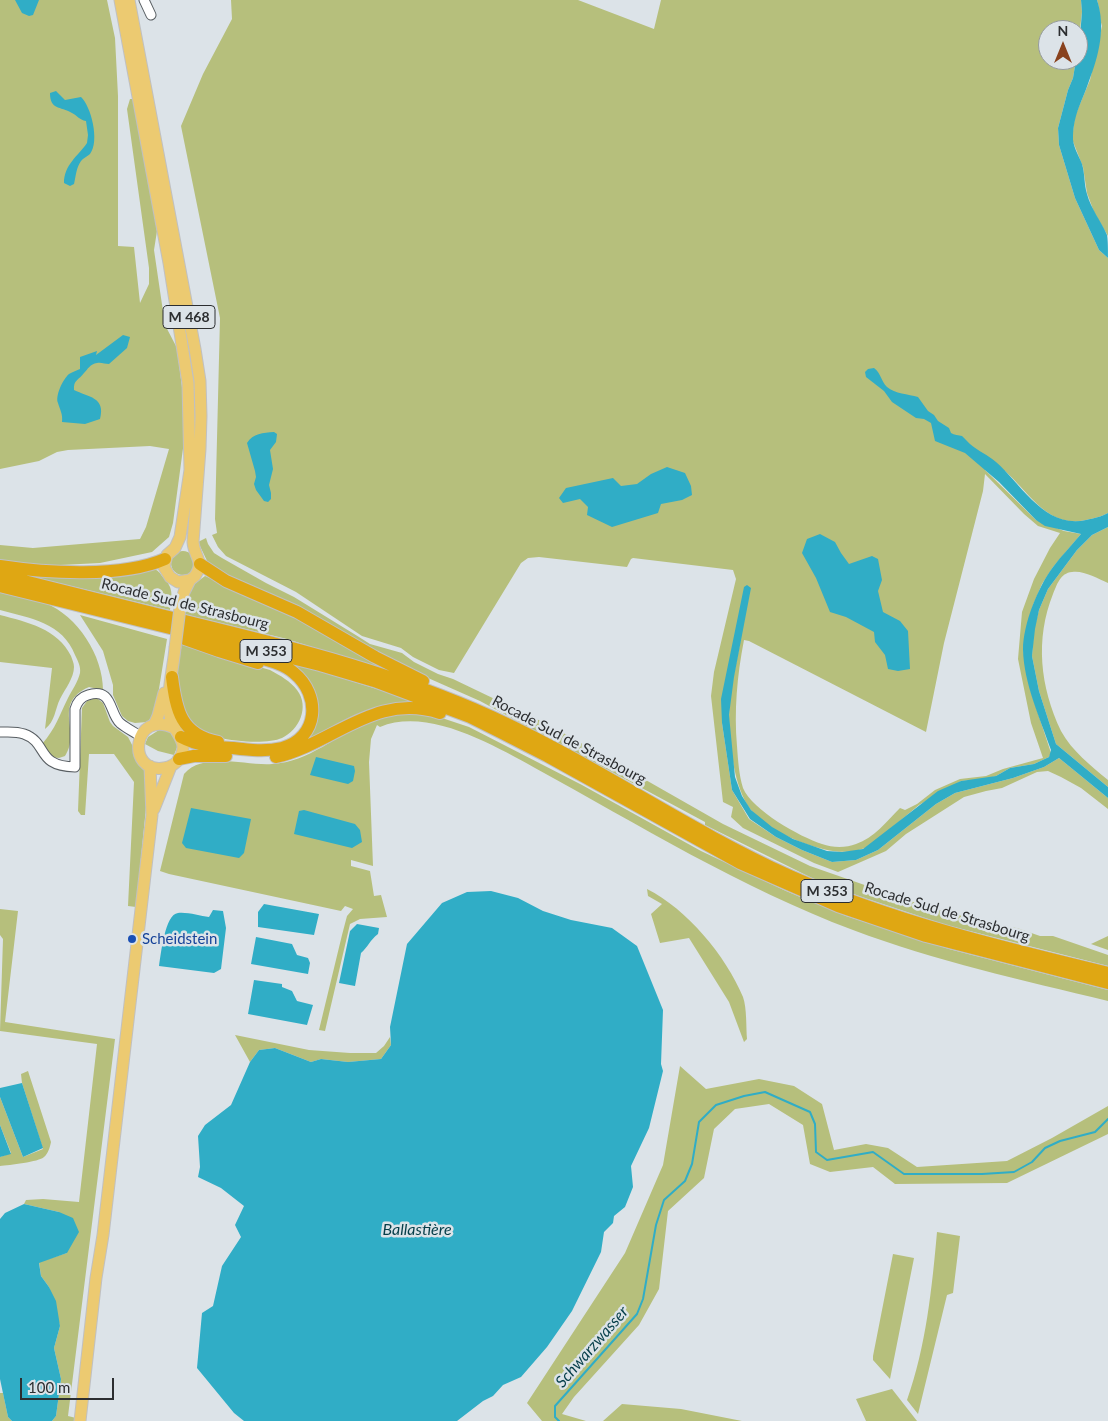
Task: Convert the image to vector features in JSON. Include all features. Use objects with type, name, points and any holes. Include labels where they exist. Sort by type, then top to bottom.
[{"type":"highway","points":[[0,566],[54,572],[103,571],[148,565],[165,559]]},
{"type":"highway","points":[[200,564],[226,581],[297,612],[375,657],[426,682],[475,710]]},
{"type":"highway","name":"Rocade Sud de Strasbourg","points":[[0,574],[336,659],[397,679],[475,710],[568,755],[722,842],[790,876],[884,913],[986,943],[1108,973]]},
{"type":"highway","name":"Rocade Sud de Strasbourg","points":[[0,586],[320,665],[374,681],[418,697],[500,732],[548,756],[740,862],[838,906],[926,936],[1108,983]]},
{"type":"highway","points":[[24,592],[66,607],[262,659],[286,668],[304,682],[312,698],[313,712],[310,726],[302,738],[282,748],[264,750],[194,744],[178,733]]},
{"type":"highway","points":[[172,677],[178,714],[186,726],[214,741],[272,745],[291,738],[298,733],[306,720],[308,711],[305,696],[296,682],[287,674],[185,638]]},
{"type":"highway","points":[[175,763],[213,755],[265,758],[294,753],[312,746],[370,715],[400,708],[432,710],[500,732]]},
{"type":"main road","name":"M 468","points":[[120,0],[135,77],[142,92],[196,349],[200,381],[200,449],[193,534],[194,550]]},
{"type":"main road","name":"M 468","points":[[129,0],[142,65],[142,92],[188,383],[190,470],[180,537],[175,548]]},
{"type":"main road","points":[[154,725],[163,702],[177,608],[177,594],[173,579],[166,570],[165,559],[175,548],[181,547],[194,550],[200,564],[197,574],[184,582],[173,579]]},
{"type":"main road","points":[[177,608],[190,580]]},
{"type":"main road","points":[[152,815],[183,748],[170,716],[169,707],[172,647]]},
{"type":"main road","points":[[175,763],[160,768],[150,766],[139,753],[138,744],[140,736],[146,729],[154,725],[164,724],[178,733]]},
{"type":"main road","points":[[80,1421],[152,815],[150,766]]},
{"type":"street","points":[[144,0],[151,15]]},
{"type":"street","points":[[0,732],[25,734],[37,744],[42,753],[54,764],[75,767],[75,709],[77,704],[86,695],[99,694],[106,697],[111,703],[118,722],[140,736]]},
{"type":"green space","points":[[0,0],[107,0],[115,38],[118,96],[118,246],[134,247],[140,303],[149,284],[149,268],[127,109],[130,99],[134,99],[157,231],[154,250],[165,325],[177,348],[184,403],[184,441],[173,523],[169,537],[152,552],[100,563],[41,566],[0,560],[0,545],[33,548],[140,539],[146,527],[169,449],[150,446],[68,450],[57,452],[39,461],[0,469]]},
{"type":"green space","points":[[231,0],[578,0],[654,29],[661,0],[1081,0],[1081,20],[1038,20],[1038,70],[1074,70],[1058,128],[1059,145],[1075,198],[1099,250],[1108,258],[1108,513],[1086,520],[1073,521],[1061,519],[1040,507],[1005,471],[985,470],[1036,520],[1064,531],[1081,534],[1053,567],[1042,584],[1033,605],[1023,649],[1031,692],[1051,753],[1049,757],[1034,764],[1010,768],[996,776],[961,781],[919,805],[871,845],[855,851],[839,852],[806,844],[776,830],[756,816],[745,801],[740,790],[731,752],[729,727],[730,697],[741,637],[722,723],[732,790],[749,819],[776,837],[832,862],[856,860],[878,850],[936,804],[955,793],[1013,778],[1044,767],[1059,758],[1108,798],[1108,809],[1081,788],[1061,777],[1048,771],[1037,772],[1002,788],[964,797],[906,834],[886,851],[838,872],[814,863],[743,828],[731,817],[733,807],[723,802],[711,696],[714,672],[736,579],[733,570],[633,558],[627,567],[539,557],[528,558],[521,563],[454,673],[439,670],[413,657],[401,648],[362,636],[296,592],[226,556],[218,547],[212,535],[217,533],[215,519],[220,318],[181,126],[203,74],[232,19]],"holes":[[[985,474],[1038,526],[1060,533],[1034,579],[1022,612],[1018,659],[1031,723],[1043,758],[1003,769],[986,776],[960,779],[935,790],[917,804],[905,810],[900,808],[869,838],[848,846],[831,846],[813,840],[778,822],[756,805],[743,788],[737,751],[737,693],[744,640],[926,732],[944,643],[983,491]]]},
{"type":"green space","points":[[1097,0],[1108,0],[1108,236],[1094,212],[1087,193],[1083,167],[1072,139],[1075,116],[1090,80],[1102,26]]},
{"type":"green space","points":[[1108,527],[1108,583],[1081,572],[1068,573],[1062,577],[1047,611],[1042,646],[1042,663],[1048,697],[1061,731],[1076,752],[1108,780],[1108,787],[1056,744],[1039,691],[1032,656],[1034,629],[1039,610],[1048,589],[1077,550],[1092,535]]},
{"type":"green space","points":[[206,538],[214,553],[294,597],[370,644],[402,653],[414,662],[438,674],[453,679],[551,726],[723,824],[810,866],[925,906],[1001,926],[1017,928],[1040,936],[1053,936],[1108,955],[1108,966],[946,925],[818,881],[705,825],[705,822],[480,701],[410,670],[232,580],[209,565],[198,542]]},
{"type":"green space","points":[[183,551],[188,552],[194,558],[194,568],[188,574],[183,575],[178,574],[172,568],[171,563],[172,558],[178,552]]},
{"type":"green space","points":[[153,569],[159,572],[169,584],[172,595],[170,610],[9,571]]},
{"type":"green space","points":[[205,576],[280,608],[381,666],[381,669],[287,639],[184,614],[189,588]]},
{"type":"green space","points":[[0,591],[40,601],[68,617],[86,639],[99,664],[103,690],[89,687],[78,694],[72,701],[69,710],[71,737],[65,756],[59,758],[51,757],[42,744],[54,727],[78,680],[80,666],[70,644],[54,629],[34,619],[0,610]]},
{"type":"green space","points":[[0,615],[31,624],[50,633],[58,639],[71,656],[74,666],[73,675],[60,699],[53,719],[45,729],[52,668],[0,662]]},
{"type":"green space","points":[[80,615],[167,639],[158,695],[152,717],[147,722],[135,723],[128,721],[122,716],[113,695],[113,685],[103,651]]},
{"type":"green space","points":[[179,644],[270,670],[285,679],[297,690],[301,697],[303,704],[298,724],[282,738],[262,742],[221,738],[198,730],[187,718],[176,690]]},
{"type":"green space","points":[[284,662],[300,665],[412,700],[410,703],[383,707],[354,718],[299,746],[316,711]]},
{"type":"green space","points":[[98,699],[103,703],[110,722],[128,737],[146,772],[148,788],[136,907],[128,906],[134,782],[114,754],[89,754],[85,815],[81,815],[78,811],[82,708],[87,701]]},
{"type":"green space","points":[[395,712],[430,714],[469,727],[582,785],[701,851],[786,891],[846,916],[949,949],[1108,990],[1108,1001],[947,961],[853,930],[771,895],[691,855],[500,749],[460,731],[439,725],[399,722],[380,727],[377,725],[371,739],[369,762],[373,866],[351,860],[351,866],[370,871],[374,896],[381,895],[387,917],[360,919],[350,924],[325,1031],[319,1030],[347,916],[353,909],[345,906],[341,911],[160,871],[184,774],[192,767],[214,761],[261,764],[285,762],[311,753],[375,717]]},
{"type":"green space","points":[[159,730],[172,733],[178,745],[174,755],[158,751],[145,744],[148,737]]},
{"type":"green space","points":[[647,889],[676,909],[704,935],[736,981],[743,997],[746,1012],[747,1039],[744,1042],[729,1002],[689,938],[660,943],[651,914],[662,904],[648,896]]},
{"type":"green space","points":[[0,909],[18,911],[5,1022],[115,1039],[68,1416],[76,1418],[75,1421],[52,1421],[56,1416],[61,1379],[54,1348],[60,1326],[49,1287],[41,1276],[39,1262],[67,1253],[59,1212],[24,1204],[26,1200],[43,1199],[79,1202],[97,1044],[0,1031],[3,939],[0,935]]},
{"type":"green space","points":[[1108,936],[1108,950],[1091,944]]},
{"type":"green space","points":[[235,1035],[309,1050],[350,1053],[376,1053],[390,1037],[391,1045],[381,1059],[348,1062],[321,1059],[311,1062],[275,1048],[259,1050],[250,1062]]},
{"type":"green space","points":[[680,1066],[706,1089],[759,1079],[794,1086],[822,1104],[834,1150],[866,1144],[888,1148],[917,1167],[1007,1161],[1108,1106],[1108,1134],[1007,1183],[895,1184],[873,1167],[830,1172],[810,1164],[803,1125],[769,1104],[735,1109],[714,1129],[704,1178],[668,1211],[659,1289],[639,1325],[574,1397],[562,1414],[586,1421],[542,1421],[527,1403],[625,1253],[663,1165]]},
{"type":"green space","points":[[28,1071],[51,1142],[50,1146],[47,1154],[41,1159],[0,1166],[0,1157],[11,1153],[0,1125],[0,1097],[23,1157],[43,1149],[22,1083],[21,1074]]},
{"type":"green space","points":[[937,1232],[960,1236],[953,1293],[947,1295],[918,1414],[907,1400],[924,1338]]},
{"type":"green space","points":[[893,1254],[914,1258],[890,1379],[873,1360],[873,1356]]},
{"type":"green space","points":[[892,1389],[917,1421],[866,1421],[856,1399]]},
{"type":"green space","points":[[0,1393],[3,1393],[8,1417],[12,1421],[0,1421]]},
{"type":"green space","points":[[622,1404],[681,1409],[742,1421],[603,1421]]},
{"type":"water","points":[[15,0],[39,0],[33,15],[29,16],[22,13]]},
{"type":"water","points":[[1081,0],[1097,0],[1100,10],[1101,31],[1096,61],[1075,121],[1073,139],[1084,172],[1086,191],[1107,235],[1108,258],[1099,250],[1075,198],[1059,145],[1058,128],[1074,70],[1088,70],[1088,20],[1081,20]]},
{"type":"water","points":[[56,91],[65,100],[81,97],[88,108],[93,124],[93,148],[90,154],[79,164],[74,184],[70,186],[64,183],[66,171],[87,143],[86,121],[54,105],[50,98],[50,93]]},
{"type":"water","points":[[123,335],[130,337],[127,348],[109,364],[98,363],[91,366],[74,384],[74,390],[90,396],[98,402],[101,412],[100,419],[85,424],[62,422],[62,414],[57,400],[59,392],[67,376],[80,369],[80,357],[97,351],[96,355]]},
{"type":"water","points":[[874,368],[887,387],[918,397],[928,411],[949,428],[951,433],[962,436],[996,462],[1046,512],[1058,518],[1071,521],[1086,520],[1108,513],[1108,527],[1092,535],[1077,550],[1048,589],[1039,610],[1032,656],[1039,691],[1056,744],[1108,787],[1108,798],[1059,758],[1044,767],[1013,778],[955,793],[936,804],[878,850],[856,860],[832,862],[776,837],[750,819],[732,790],[722,723],[721,699],[744,587],[747,585],[751,588],[734,677],[729,715],[735,777],[742,796],[751,810],[772,827],[793,839],[827,851],[842,852],[863,849],[938,791],[961,781],[996,776],[1010,768],[1034,764],[1049,757],[1051,750],[1033,701],[1026,675],[1023,650],[1024,640],[1032,606],[1047,575],[1081,534],[1045,526],[1036,520],[999,482],[965,453],[935,441],[931,423],[924,419],[916,418],[892,402],[884,391],[866,377],[865,372],[868,369]]},
{"type":"water","points":[[274,432],[277,434],[276,442],[270,450],[273,469],[269,485],[271,499],[268,502],[264,501],[256,490],[254,484],[255,471],[247,443],[255,435]]},
{"type":"water","points":[[667,467],[685,473],[691,486],[692,495],[682,500],[661,504],[658,513],[612,527],[587,515],[588,507],[580,499],[563,503],[559,498],[566,488],[613,478],[621,486],[637,484],[651,474]]},
{"type":"water","points":[[820,534],[835,542],[849,564],[872,556],[878,559],[882,580],[878,591],[883,612],[900,621],[908,631],[910,669],[898,671],[888,669],[885,655],[875,642],[874,632],[846,617],[830,612],[816,578],[802,553],[807,539]]},
{"type":"water","points":[[316,757],[354,766],[353,781],[348,784],[310,775]]},
{"type":"water","points":[[191,808],[251,819],[244,853],[239,858],[186,848],[182,843]]},
{"type":"water","points":[[304,810],[355,824],[360,830],[362,842],[352,848],[294,834],[299,811]]},
{"type":"water","name":"Ballastière","points":[[491,891],[518,898],[543,911],[571,920],[612,928],[637,946],[663,1010],[661,1064],[663,1071],[649,1128],[631,1166],[633,1187],[625,1207],[614,1216],[613,1223],[604,1232],[601,1252],[572,1311],[547,1347],[521,1377],[503,1385],[493,1396],[483,1401],[457,1421],[244,1421],[234,1413],[197,1368],[202,1313],[213,1306],[222,1266],[241,1237],[235,1225],[244,1206],[221,1188],[198,1177],[200,1167],[198,1136],[205,1125],[231,1105],[250,1062],[259,1050],[275,1048],[311,1062],[321,1059],[348,1062],[381,1059],[391,1045],[390,1027],[407,944],[442,903],[467,892]]},
{"type":"water","points":[[264,904],[319,914],[314,935],[258,927],[258,912]]},
{"type":"water","points":[[213,910],[223,911],[226,928],[221,969],[214,973],[159,966],[164,935],[174,915],[182,913],[209,917]]},
{"type":"water","points":[[357,924],[379,928],[378,934],[361,953],[355,986],[339,983],[350,931]]},
{"type":"water","points":[[256,937],[292,944],[297,955],[308,958],[310,963],[308,974],[251,964]]},
{"type":"water","points":[[254,980],[282,984],[282,987],[292,991],[297,1001],[313,1005],[307,1025],[248,1014]]},
{"type":"water","points":[[22,1083],[43,1148],[23,1157],[0,1097],[0,1088]]},
{"type":"water","points":[[0,1125],[11,1154],[0,1157]]},
{"type":"water","points":[[24,1204],[59,1212],[73,1218],[79,1232],[67,1253],[39,1263],[41,1276],[56,1301],[60,1326],[54,1348],[61,1379],[56,1416],[52,1421],[12,1421],[8,1417],[0,1379],[0,1219],[5,1213]]},
{"type":"waterway","name":"Schwarzwasser","points":[[559,1421],[555,1417],[555,1406],[637,1314],[643,1299],[656,1225],[664,1200],[685,1181],[692,1164],[699,1122],[716,1105],[744,1096],[765,1092],[810,1112],[815,1124],[816,1152],[827,1160],[873,1152],[904,1174],[1014,1172],[1032,1162],[1045,1148],[1060,1141],[1095,1132],[1108,1119]]},
{"type":"place","name":"Scheidstein","points":[[132,939]]}]
